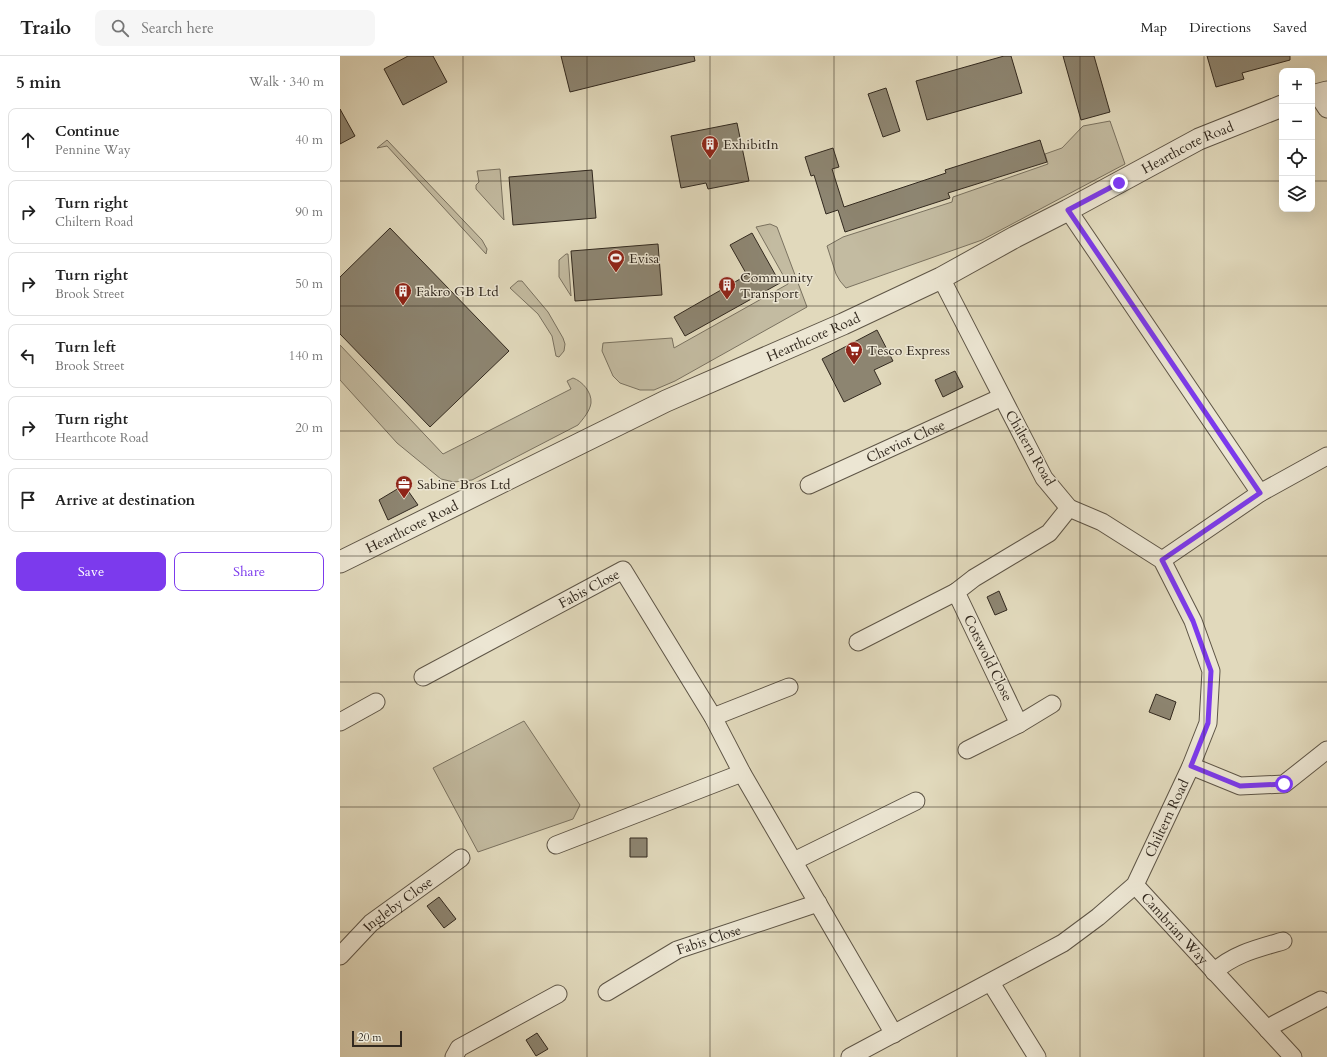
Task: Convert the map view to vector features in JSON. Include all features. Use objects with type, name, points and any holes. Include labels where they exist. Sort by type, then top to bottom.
[{"type":"street","name":"Hearthcote Road","points":[[340,562],[660,404],[843,324],[941,278],[1199,139],[1279,107]]},
{"type":"street","points":[[1068,210],[1260,493]]},
{"type":"street","name":"Chiltern Road","points":[[850,1057],[991,983],[1063,943],[1098,918],[1134,885],[1191,766],[1208,723],[1211,671],[1193,621],[1162,560],[1102,522],[1069,508],[1044,478],[941,278]]},
{"type":"street","name":"Cheviot Close","points":[[809,485],[1002,397]]},
{"type":"street","points":[[1162,560],[1260,493],[1327,456]]},
{"type":"street","points":[[858,642],[956,592],[974,578],[1049,533],[1069,508]]},
{"type":"street","name":"Fabis Close","points":[[423,677],[623,570],[713,717],[742,773],[894,1034]]},
{"type":"street","name":"Cotswold Close","points":[[956,592],[1019,724]]},
{"type":"street","points":[[713,717],[789,687]]},
{"type":"street","points":[[340,722],[376,702]]},
{"type":"street","points":[[967,750],[1019,724],[1052,704]]},
{"type":"street","points":[[1191,766],[1240,786],[1284,784],[1327,750]]},
{"type":"street","points":[[556,844],[742,773]]},
{"type":"street","points":[[794,861],[916,801]]},
{"type":"street","name":"Ingleby Close","points":[[340,956],[371,923],[461,858]]},
{"type":"street","name":"Cambrian Way","points":[[1134,885],[1293,1057]]},
{"type":"street","name":"Fabis Close","points":[[607,992],[677,950],[818,904]]},
{"type":"street","name":"Cambrian Way","points":[[1214,972],[1222,964],[1250,951],[1283,941]]},
{"type":"street","points":[[991,983],[1038,1057]]},
{"type":"street","points":[[454,1057],[460,1048],[558,994]]},
{"type":"street","points":[[1268,1030],[1275,1024],[1322,1000]]},
{"type":"shaded area","points":[[1110,121],[1125,164],[982,240],[846,288],[840,281],[836,274],[827,246],[843,237],[952,202],[953,197],[1048,164],[1045,154],[1062,148],[1083,126]]},
{"type":"shaded area","points":[[387,140],[482,240],[487,249],[486,254],[387,146],[377,148]]},
{"type":"shaded area","points":[[500,169],[504,220],[476,189],[476,185],[479,182],[477,171]]},
{"type":"shaded area","points":[[770,224],[777,227],[807,307],[675,381],[654,390],[640,390],[620,383],[613,376],[602,351],[603,343],[672,338],[674,348],[788,284],[756,227]]},
{"type":"shaded area","points":[[568,254],[571,296],[559,277],[559,260]]},
{"type":"shaded area","points":[[518,281],[522,281],[548,312],[563,338],[565,344],[564,351],[559,357],[556,356],[552,336],[538,314],[510,288]]},
{"type":"shaded area","points":[[340,345],[443,454],[571,389],[567,381],[573,378],[583,384],[586,388],[590,395],[591,403],[586,415],[578,425],[472,480],[454,482],[441,479],[397,443],[340,380]]},
{"type":"shaded area","points":[[524,721],[580,805],[573,819],[478,852],[433,768]]},
{"type":"building","points":[[408,56],[433,56],[447,82],[403,105],[384,69]]},
{"type":"building","points":[[561,56],[694,56],[695,61],[570,92]]},
{"type":"building","points":[[1004,56],[1011,56],[1022,93],[927,120],[916,81]]},
{"type":"building","points":[[1063,56],[1094,56],[1110,112],[1081,120]]},
{"type":"building","points":[[1207,56],[1290,56],[1290,60],[1242,73],[1244,79],[1216,87]]},
{"type":"building","points":[[886,88],[900,131],[883,137],[868,94]]},
{"type":"building","points":[[340,109],[355,136],[340,144]]},
{"type":"building","name":"ExhibitIn","points":[[737,123],[749,181],[708,189],[706,183],[681,188],[671,136]]},
{"type":"building","points":[[1040,140],[1047,162],[948,193],[950,198],[845,232],[838,210],[826,214],[814,175],[811,176],[805,157],[833,148],[839,167],[832,169],[844,207],[946,173],[945,170]]},
{"type":"building","points":[[592,170],[596,218],[513,225],[509,177]]},
{"type":"building","name":"Fakro GB Ltd","points":[[390,228],[509,351],[430,427],[340,334],[340,277]]},
{"type":"building","name":"Community Transport","points":[[752,233],[780,283],[685,336],[674,317],[747,275],[730,245]]},
{"type":"building","name":"Evisa","points":[[658,244],[662,295],[575,301],[571,251]]},
{"type":"building","name":"Tesco Express","points":[[877,330],[893,361],[874,370],[881,384],[844,402],[822,359]]},
{"type":"building","points":[[955,371],[963,387],[943,397],[935,380]]},
{"type":"building","points":[[404,485],[418,505],[388,520],[379,500]]},
{"type":"building","points":[[999,591],[1007,610],[995,615],[987,597]]},
{"type":"building","points":[[1156,694],[1176,702],[1170,720],[1149,712]]},
{"type":"building","points":[[630,838],[647,838],[647,857],[630,857]]},
{"type":"building","points":[[439,897],[456,919],[444,928],[427,906]]},
{"type":"building","points":[[537,1033],[548,1049],[536,1056],[526,1040]]},
{"type":"place","name":"ExhibitIn","points":[[710,159]]},
{"type":"place","name":"Evisa","points":[[616,273]]},
{"type":"place","name":"Community Transport","points":[[727,300]]},
{"type":"place","name":"Fakro GB Ltd","points":[[403,306]]},
{"type":"place","name":"Tesco Express","points":[[854,365]]},
{"type":"place","name":"Sabine Bros Ltd","points":[[404,499]]},
{"type":"route","points":[[1119,183],[1068,210],[1260,493],[1162,560],[1193,621],[1211,671],[1208,723],[1191,766],[1240,786],[1284,784]]}]
